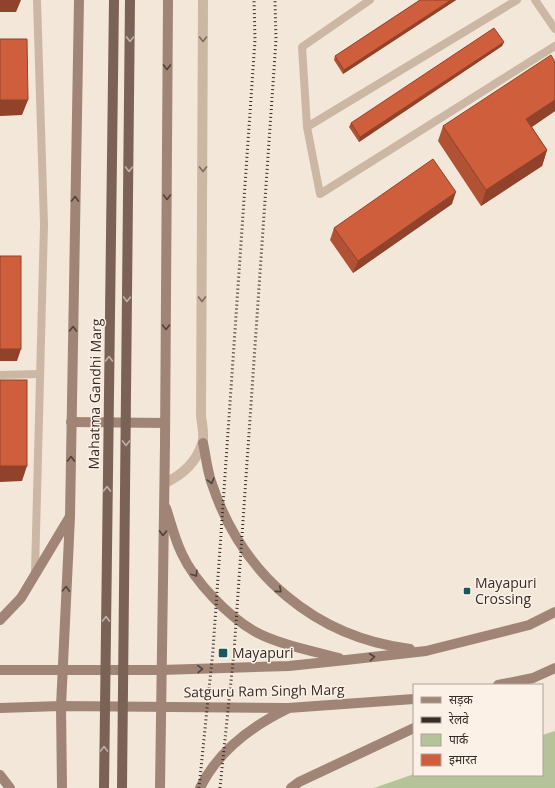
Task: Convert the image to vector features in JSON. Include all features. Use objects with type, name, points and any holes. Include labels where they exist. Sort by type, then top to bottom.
[{"type":"main road","name":"Mahatma Gandhi Marg","points":[[61,706],[70,517],[79,0]]},
{"type":"main road","name":"Mahatma Gandhi Marg","points":[[104,788],[114,0]]},
{"type":"main road","points":[[122,788],[130,0]]},
{"type":"main road","points":[[160,788],[163,500],[165,483],[168,0]]},
{"type":"main road","points":[[71,422],[165,423]]},
{"type":"main road","points":[[203,443],[211,483],[227,522],[248,557],[276,588],[308,614],[345,633],[384,646],[426,652]]},
{"type":"main road","points":[[163,500],[182,555],[201,584],[227,610],[255,631],[290,644],[346,660]]},
{"type":"main road","points":[[0,620],[21,598],[35,572],[70,517]]},
{"type":"main road","name":"Satguru Ram Singh Marg","points":[[63,670],[161,670],[289,666],[426,652],[529,625],[555,612]]},
{"type":"main road","points":[[519,684],[555,668]]},
{"type":"main road","points":[[0,670],[63,670]]},
{"type":"main road","points":[[503,684],[533,678]]},
{"type":"main road","name":"Satguru Ram Singh Marg","points":[[61,706],[288,708],[413,699]]},
{"type":"main road","points":[[0,708],[61,706],[62,788]]},
{"type":"main road","points":[[200,788],[220,756],[262,721],[288,708]]},
{"type":"main road","points":[[291,788],[299,782],[413,728]]},
{"type":"main road","points":[[0,775],[10,788]]},
{"type":"street","points":[[165,483],[180,476],[192,462],[203,443],[201,408],[203,0]]},
{"type":"lane","points":[[35,572],[44,224],[38,0]]},
{"type":"lane","points":[[370,0],[302,47],[307,127],[320,194],[555,46]]},
{"type":"lane","points":[[307,127],[516,0]]},
{"type":"lane","points":[[535,0],[555,29]]},
{"type":"lane","points":[[0,375],[40,374]]},
{"type":"green space","points":[[555,731],[555,788],[374,788],[413,774],[413,776],[543,776],[543,735]]},
{"type":"building","points":[[420,0],[451,0],[344,70],[335,56]]},
{"type":"building","points":[[494,28],[504,42],[360,137],[351,123]]},
{"type":"building","points":[[0,39],[27,39],[28,100],[0,100]]},
{"type":"building","points":[[551,55],[555,62],[555,100],[526,119],[547,150],[486,190],[443,126]]},
{"type":"building","points":[[433,159],[456,192],[358,261],[334,228]]},
{"type":"building","points":[[0,256],[21,256],[21,349],[0,349]]},
{"type":"building","points":[[0,380],[27,380],[27,466],[0,466]]},
{"type":"railway","points":[[199,788],[213,650],[255,40],[254,0]]},
{"type":"railway","points":[[220,788],[234,652],[276,40],[275,0]]},
{"type":"place","name":"Mayapuri Crossing","points":[[467,591]]},
{"type":"place","name":"Mayapuri","points":[[223,653]]}]
